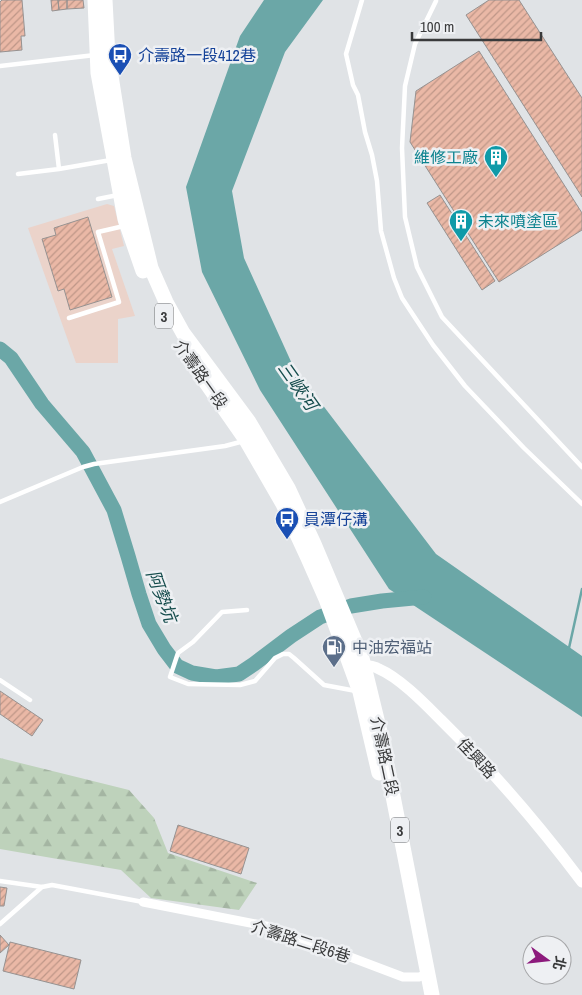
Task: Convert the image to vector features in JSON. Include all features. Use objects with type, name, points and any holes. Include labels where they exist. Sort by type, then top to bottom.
[{"type":"main road","name":"介壽路一段","points":[[95,0],[98,74],[119,159],[151,268],[166,302],[183,333],[249,422],[251,437]]},
{"type":"main road","name":"介壽路一段","points":[[105,0],[108,57],[121,194],[128,224],[145,278],[173,335],[251,437],[282,504],[331,598],[358,669]]},
{"type":"main road","name":"介壽路二段","points":[[358,669],[360,692],[424,975],[432,995]]},
{"type":"main road","name":"介壽路二段","points":[[358,669],[382,740],[424,975],[423,995]]},
{"type":"street","name":"佳興路","points":[[358,669],[379,669],[400,682],[438,717],[469,748],[529,816],[582,882]]},
{"type":"street","name":"介壽路二段6巷","points":[[143,902],[271,927],[404,977],[424,975]]},
{"type":"lane","points":[[362,0],[346,54],[352,85],[358,95],[377,181],[380,231],[402,298],[433,345],[465,386],[524,448],[582,504]]},
{"type":"lane","points":[[436,2],[415,44],[405,86],[402,148],[405,217],[417,267],[442,317],[582,467]]},
{"type":"lane","points":[[0,66],[96,55]]},
{"type":"lane","points":[[55,135],[59,169]]},
{"type":"lane","points":[[18,174],[119,159]]},
{"type":"lane","points":[[98,199],[121,194]]},
{"type":"lane","points":[[69,318],[119,302],[98,232],[119,228],[128,224]]},
{"type":"lane","points":[[0,502],[94,464],[225,446],[251,437]]},
{"type":"lane","points":[[247,610],[222,612],[193,642],[178,653],[170,677],[188,684],[240,685],[255,681],[275,658],[283,654],[289,654],[324,685],[360,692]]},
{"type":"lane","points":[[0,680],[30,700]]},
{"type":"lane","points":[[0,881],[42,887],[52,885],[143,902]]},
{"type":"lane","points":[[0,924],[42,887]]},
{"type":"shaded area","points":[[107,204],[114,206],[124,246],[112,249],[135,316],[118,319],[118,363],[76,363],[28,228]]},
{"type":"green space","points":[[0,758],[129,790],[154,818],[168,853],[257,883],[239,910],[151,898],[121,870],[0,849]]},
{"type":"water","name":"三峽河","points":[[264,0],[323,0],[285,52],[232,191],[244,258],[293,366],[436,554],[582,656],[582,717],[389,589],[260,390],[202,272],[186,187],[240,36]]},
{"type":"building","points":[[2,0],[22,0],[25,36],[21,36],[22,50],[0,52],[0,2]]},
{"type":"building","points":[[51,0],[58,0],[59,10],[52,11]]},
{"type":"building","points":[[58,0],[67,0],[67,9],[59,10]]},
{"type":"building","points":[[67,0],[83,0],[84,8],[67,9]]},
{"type":"building","points":[[489,0],[519,0],[582,98],[582,197],[466,15]]},
{"type":"building","name":"維修工廠","points":[[479,51],[582,213],[582,230],[499,282],[410,142],[416,91]]},
{"type":"building","name":"未來噴塗區","points":[[440,195],[495,281],[482,290],[427,203]]},
{"type":"building","points":[[88,217],[112,297],[70,310],[64,289],[58,291],[42,239],[56,235],[54,228]]},
{"type":"building","points":[[0,691],[43,720],[32,736],[0,714]]},
{"type":"building","points":[[178,825],[249,848],[241,874],[170,851]]},
{"type":"building","points":[[0,887],[7,888],[4,906],[0,906]]},
{"type":"building","points":[[0,935],[9,945],[0,953]]},
{"type":"building","points":[[10,942],[81,960],[74,989],[3,971]]},
{"type":"waterway","name":"阿勢坑","points":[[0,349],[11,358],[42,404],[83,452],[114,510],[149,624],[177,666],[192,673],[216,677],[239,674],[320,617],[351,606],[424,597]]},
{"type":"waterway","points":[[569,648],[582,589]]},
{"type":"place","name":"介壽路一段412巷","points":[[120,76]]},
{"type":"place","name":"維修工廠","points":[[496,178]]},
{"type":"place","name":"未來噴塗區","points":[[461,242]]},
{"type":"place","name":"員潭仔溝","points":[[287,540]]},
{"type":"place","name":"中油宏福站","points":[[334,668]]}]
